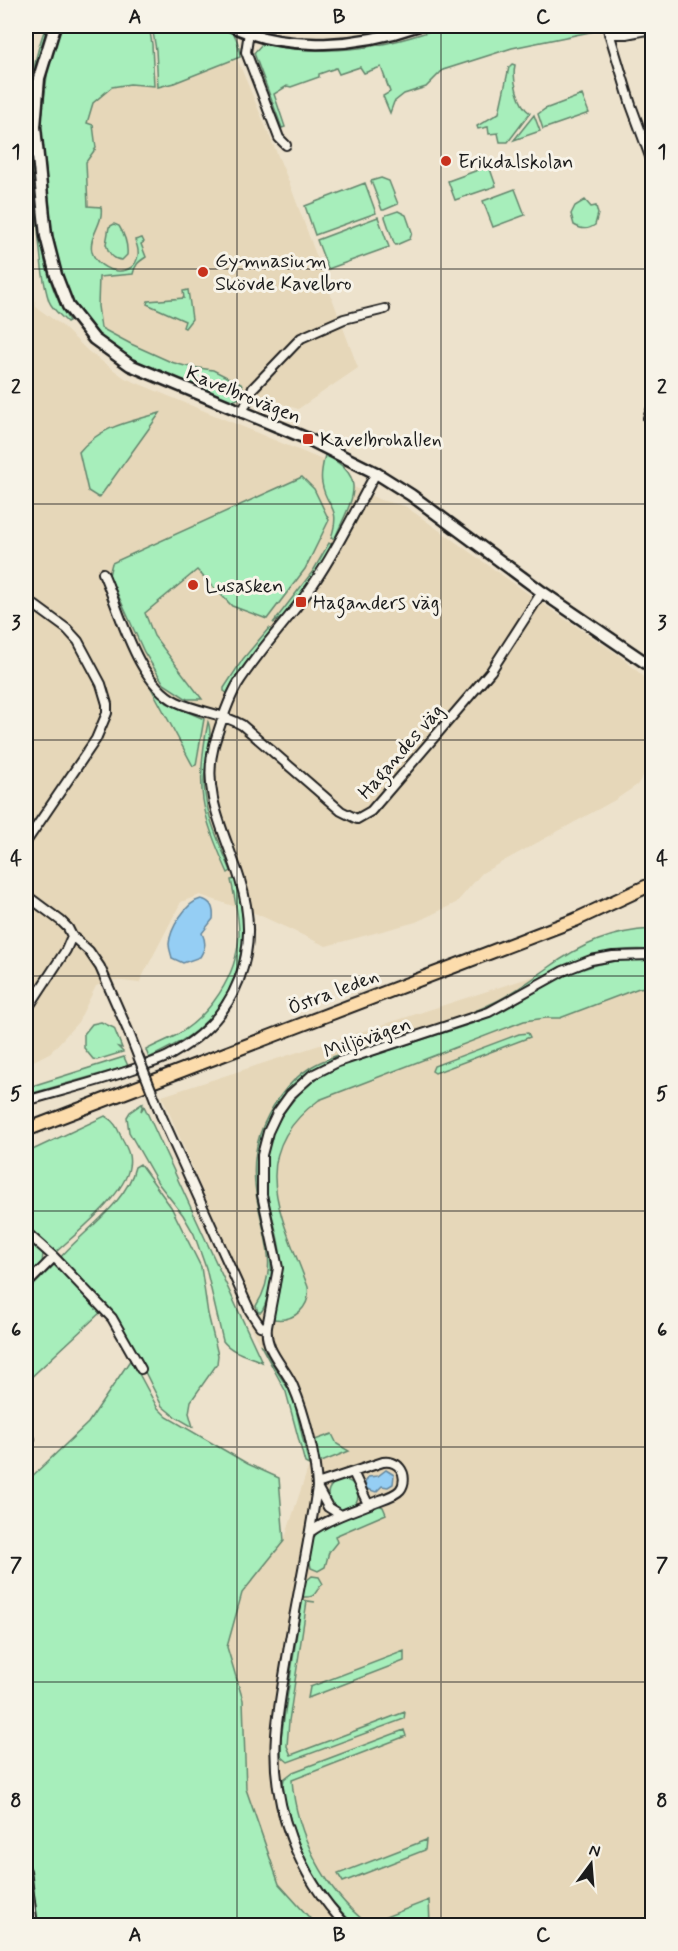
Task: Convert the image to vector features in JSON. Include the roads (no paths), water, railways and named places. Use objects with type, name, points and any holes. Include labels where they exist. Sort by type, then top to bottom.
[{"type":"highway","name":"Östra leden","points":[[26,1130],[575,920],[652,884]]},
{"type":"main road","name":"Kavelbrovägen","points":[[55,26],[39,78],[35,127],[46,237],[56,275],[68,306],[94,339],[130,365],[308,440],[376,473],[411,495],[542,592],[652,667]]},
{"type":"street","points":[[231,26],[289,41],[325,43],[370,39],[407,27],[418,26]]},
{"type":"street","points":[[652,29],[626,34],[608,30],[631,105],[652,162]]},
{"type":"street","points":[[249,32],[246,52],[279,138],[286,145]]},
{"type":"street","points":[[242,413],[254,388],[301,338],[344,319],[385,309]]},
{"type":"street","points":[[652,408],[648,418],[652,426]]},
{"type":"street","points":[[26,1101],[121,1074],[172,1054],[198,1036],[218,1015],[238,985],[246,959],[250,933],[248,907],[240,879],[216,817],[210,782],[214,747],[223,717],[236,687],[255,659],[301,602],[334,554],[376,473]]},
{"type":"street","points":[[103,573],[127,633],[154,684],[163,694],[177,702],[223,717]]},
{"type":"street","name":"Hagandes väg","points":[[223,717],[242,725],[341,811],[357,819],[371,811],[491,670],[542,592]]},
{"type":"street","points":[[26,598],[67,629],[78,641],[100,684],[107,704],[107,713],[96,739],[26,842]]},
{"type":"street","points":[[26,895],[61,921],[72,936],[89,951],[100,967],[129,1032],[161,1115],[242,1295],[260,1326],[267,1327],[267,1341],[293,1386],[299,1402],[317,1475],[317,1486],[276,1734],[276,1771],[286,1824],[296,1853],[328,1907],[346,1926]]},
{"type":"street","points":[[26,1011],[66,951],[72,936]]},
{"type":"street","name":"Miljövägen","points":[[267,1327],[278,1268],[262,1195],[262,1155],[268,1132],[277,1113],[290,1095],[312,1075],[338,1062],[489,1012],[563,971],[591,960],[613,956],[652,955]]},
{"type":"street","points":[[26,1232],[54,1257],[112,1318],[141,1369]]},
{"type":"street","points":[[26,1285],[54,1257]]},
{"type":"street","points":[[310,1532],[341,1515],[396,1493],[404,1483],[401,1468],[390,1461],[317,1486]]},
{"type":"street","points":[[354,1472],[368,1504]]},
{"type":"street","points":[[317,1486],[328,1507],[341,1515]]},
{"type":"street","points":[[26,1871],[33,1926]]},
{"type":"water","points":[[201,899],[212,906],[213,919],[202,933],[205,945],[200,957],[183,963],[172,958],[170,938],[185,911],[195,901]]},
{"type":"water","points":[[386,1470],[394,1475],[393,1484],[388,1487],[382,1486],[376,1492],[367,1489],[365,1483],[368,1477],[378,1476]]},
{"type":"place","name":"Erikdalskolan","points":[[446,161]]},
{"type":"place","name":"Gymnasium Skövde Kavelbro","points":[[203,272]]},
{"type":"place","name":"Kavelbrohallen","points":[[308,439]]},
{"type":"place","name":"Lusasken","points":[[193,585]]},
{"type":"place","name":"Haganders väg","points":[[301,602]]}]
